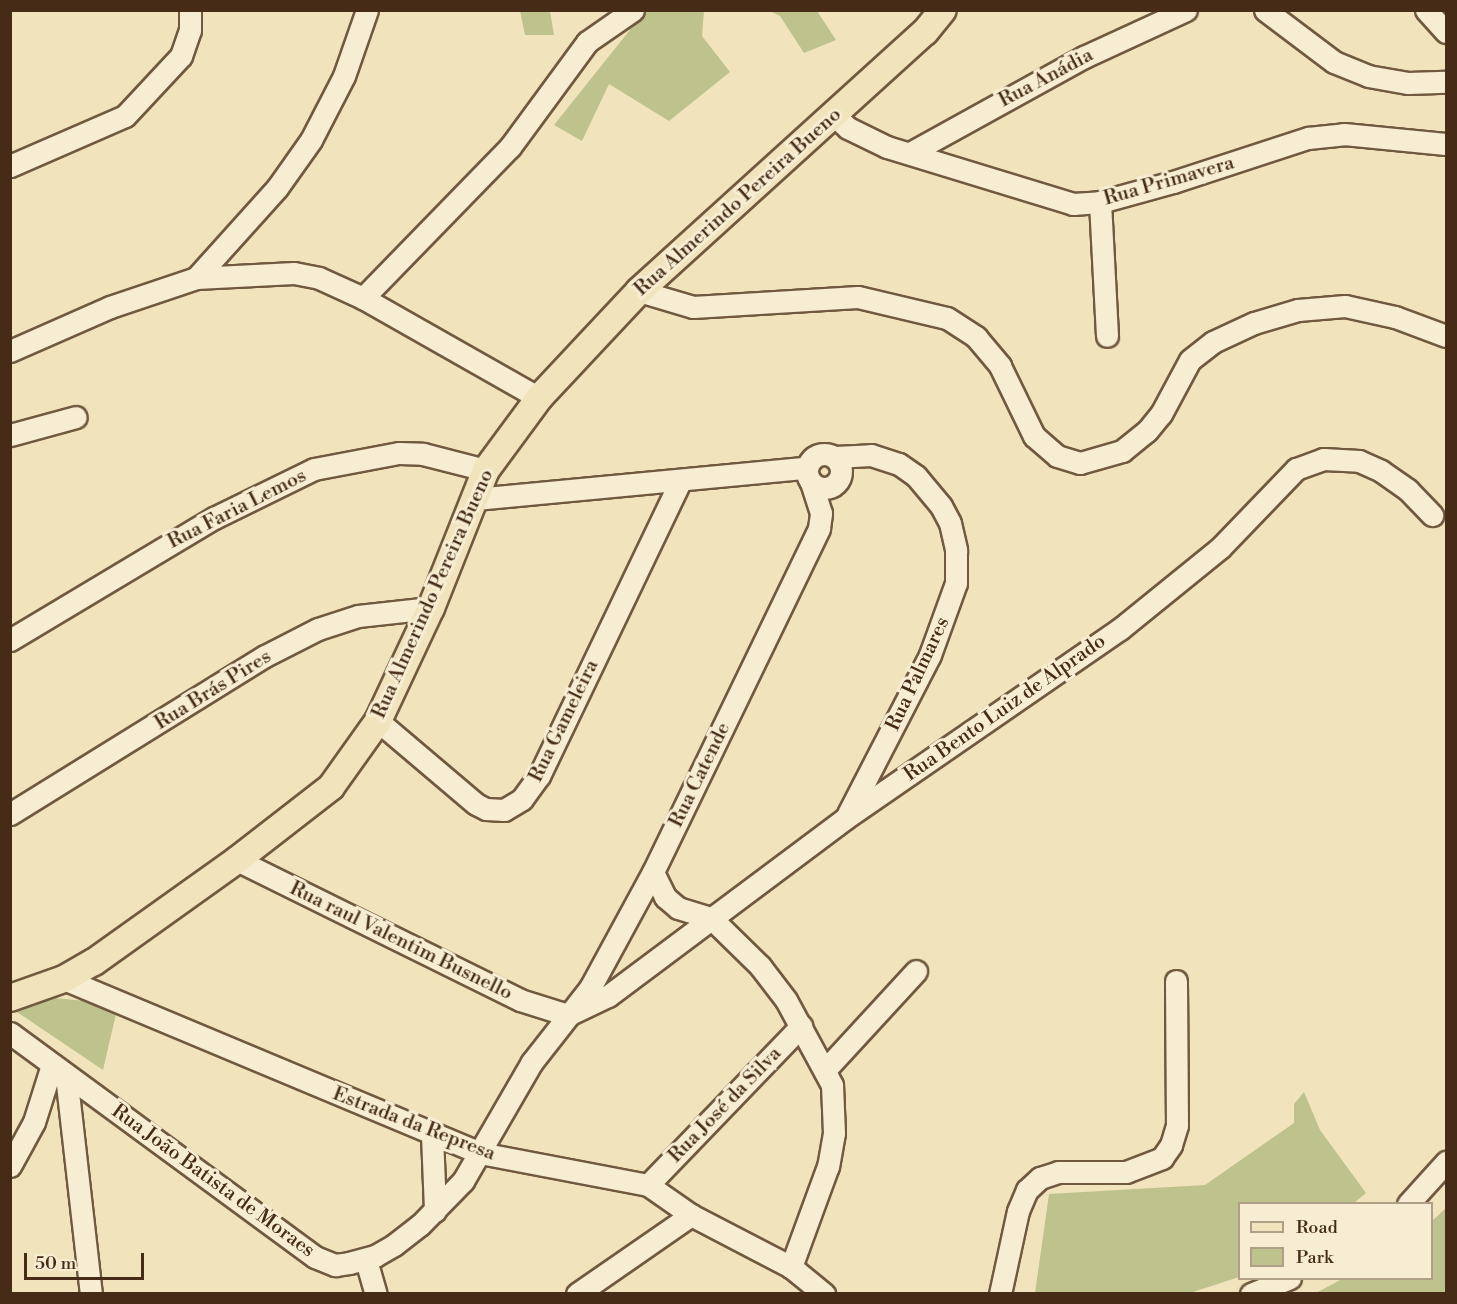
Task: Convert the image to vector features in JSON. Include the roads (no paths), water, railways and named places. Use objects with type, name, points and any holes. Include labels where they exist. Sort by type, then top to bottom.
[{"type":"main road","name":"Rua Almerindo Pereira Bueno","points":[[10,998],[64,979],[121,944],[237,860],[331,787],[378,721],[431,608],[486,470],[539,398],[639,291],[834,115],[943,10]]},
{"type":"street","points":[[10,166],[125,116],[181,56],[190,30],[190,10]]},
{"type":"street","points":[[196,278],[277,188],[311,140],[344,76],[367,10]]},
{"type":"street","points":[[363,298],[510,147],[587,42],[633,10]]},
{"type":"street","name":"Rua Anádia","points":[[910,153],[1053,73],[1186,10]]},
{"type":"street","points":[[1265,10],[1334,62],[1368,76],[1408,83],[1446,82]]},
{"type":"street","points":[[1426,10],[1446,32]]},
{"type":"street","name":"Rua Primavera","points":[[834,115],[870,140],[1040,196],[1073,204],[1100,202],[1308,138],[1344,134],[1446,144]]},
{"type":"street","points":[[1100,202],[1107,336]]},
{"type":"street","points":[[16,343],[110,307],[196,278],[294,273],[319,278],[363,298],[539,398]]},
{"type":"street","points":[[639,291],[693,307],[858,297],[947,318],[976,337],[1000,366],[1034,436],[1057,456],[1080,463],[1122,451],[1139,438],[1161,414],[1190,360],[1213,342],[1254,323],[1298,310],[1345,306],[1395,317],[1446,336]]},
{"type":"street","points":[[10,435],[76,417]]},
{"type":"street","name":"Rua Faria Lemos","points":[[10,640],[214,518],[314,469],[399,453],[423,454],[486,470]]},
{"type":"street","name":"Rua Palmares","points":[[808,475],[818,454],[835,457],[859,454],[883,458],[915,476],[931,492],[950,523],[956,550],[956,583],[930,655],[846,818]]},
{"type":"street","points":[[835,457],[841,472],[835,484]]},
{"type":"street","name":"Rua Bento Luiz de Alprado","points":[[568,1015],[608,996],[846,818],[1175,586],[1220,548],[1296,469],[1323,459],[1359,461],[1381,471],[1408,490],[1432,515]]},
{"type":"street","points":[[808,475],[821,513],[819,528]]},
{"type":"street","name":"Rua Palmares","points":[[476,499],[681,480],[808,475],[821,488],[835,484]]},
{"type":"street","name":"Rua Gameleira","points":[[378,721],[476,804],[504,810],[522,799],[539,776],[681,480]]},
{"type":"street","name":"Rua Catende","points":[[568,1015],[590,988],[653,872],[819,528],[832,513],[835,484]]},
{"type":"street","name":"Rua Brás Pires","points":[[10,814],[266,656],[318,629],[358,616],[431,608]]},
{"type":"street","name":"Rua raul Valentim Busnello","points":[[237,860],[520,1000],[568,1015]]},
{"type":"street","points":[[653,872],[665,897],[678,908],[711,918],[760,966],[801,1026],[826,1069],[834,1096],[834,1133],[828,1166],[790,1267]]},
{"type":"street","points":[[826,1069],[916,971]]},
{"type":"street","name":"Estrada da Represa","points":[[64,979],[432,1136],[480,1153],[648,1185],[691,1215],[790,1267],[824,1293]]},
{"type":"street","points":[[1000,1293],[1018,1211],[1027,1190],[1040,1178],[1058,1172],[1126,1172],[1162,1158],[1171,1145],[1177,1125],[1176,981]]},
{"type":"street","name":"Rua João Batista de Moraes","points":[[10,1033],[315,1257],[335,1265],[366,1260],[403,1238],[435,1211],[463,1181],[532,1062],[568,1015]]},
{"type":"street","name":"Rua José da Silva","points":[[648,1185],[801,1026]]},
{"type":"street","points":[[10,1166],[59,1070]]},
{"type":"street","points":[[59,1070],[91,1293]]},
{"type":"street","points":[[432,1136],[435,1211]]},
{"type":"street","points":[[1409,1202],[1446,1162]]},
{"type":"street","points":[[577,1293],[691,1215]]},
{"type":"street","points":[[366,1260],[376,1293]]},
{"type":"street","points":[[1251,1293],[1285,1280]]}]
